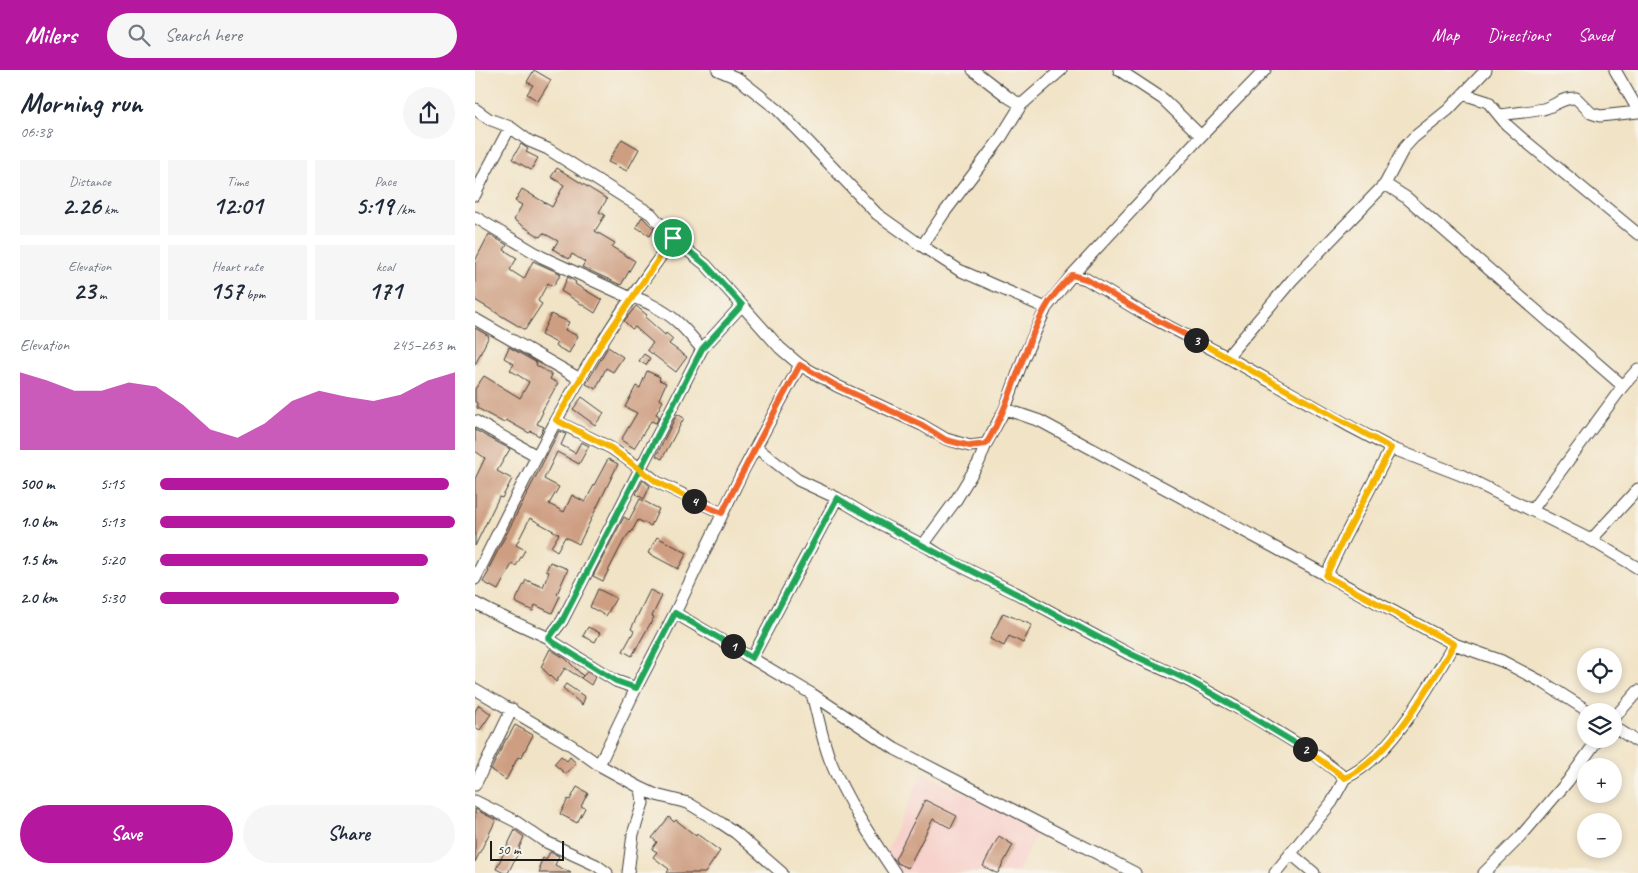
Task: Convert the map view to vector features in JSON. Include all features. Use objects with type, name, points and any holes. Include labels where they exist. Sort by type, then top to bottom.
[{"type":"street","points":[[718,70],[739,79],[778,110],[877,214],[959,270],[1046,308]]},
{"type":"street","points":[[973,70],[1008,97],[1021,104]]},
{"type":"street","points":[[922,246],[999,139],[1021,104],[1061,70]]},
{"type":"street","points":[[1119,70],[1163,100],[1201,136]]},
{"type":"street","points":[[923,544],[956,500],[979,462],[986,444],[1005,409],[1023,359],[1046,308],[1072,275],[1265,70]]},
{"type":"street","points":[[1227,357],[1293,280],[1385,184],[1404,148],[1413,138],[1435,122],[1487,70]]},
{"type":"street","points":[[1499,115],[1545,108],[1569,98],[1576,98],[1591,113],[1600,116],[1638,111],[1615,70]]},
{"type":"street","points":[[1463,94],[1488,102],[1524,140],[1638,234]]},
{"type":"street","points":[[475,109],[489,119],[510,127],[529,141],[548,149],[651,214],[673,238],[706,265],[781,348],[800,365],[837,386],[922,425],[946,440],[970,446],[986,444]]},
{"type":"street","points":[[475,195],[485,172],[510,127]]},
{"type":"street","points":[[1385,184],[1407,198],[1623,386]]},
{"type":"street","points":[[475,217],[492,229],[542,257],[631,298],[639,298],[667,312],[681,323],[702,349]]},
{"type":"street","points":[[475,579],[556,420],[631,298],[673,238]]},
{"type":"street","points":[[1072,275],[1086,279],[1141,312],[1227,357],[1391,448],[1461,475],[1591,540],[1638,567]]},
{"type":"street","points":[[549,638],[562,621],[702,349],[742,305]]},
{"type":"street","points":[[475,319],[580,379]]},
{"type":"street","points":[[599,765],[675,613],[722,513],[800,365]]},
{"type":"street","points":[[1532,510],[1623,386],[1638,369]]},
{"type":"street","points":[[1005,409],[1040,421],[1454,644],[1502,661],[1577,704]]},
{"type":"street","points":[[556,420],[611,448],[657,482],[722,513]]},
{"type":"street","points":[[475,421],[537,456]]},
{"type":"street","points":[[757,448],[798,480],[837,498],[879,523],[923,544],[946,559],[1129,654],[1189,681],[1252,716],[1317,756],[1345,778]]},
{"type":"street","points":[[1326,576],[1391,448]]},
{"type":"street","points":[[1591,540],[1638,489]]},
{"type":"street","points":[[752,658],[837,498]]},
{"type":"street","points":[[475,603],[549,638],[616,681],[636,688]]},
{"type":"street","points":[[675,613],[812,694],[895,749],[1135,873]]},
{"type":"street","points":[[1275,873],[1332,802],[1345,778],[1362,768],[1397,732],[1454,644]]},
{"type":"street","points":[[475,690],[511,709],[571,745],[599,765],[641,788],[656,795],[688,803],[736,833],[782,873]]},
{"type":"street","points":[[1622,709],[1638,690]]},
{"type":"street","points":[[812,694],[829,758],[837,777],[868,832],[895,873]]},
{"type":"street","points":[[475,785],[511,709]]},
{"type":"street","points":[[1622,732],[1638,742]]},
{"type":"street","points":[[1484,873],[1521,836],[1563,788],[1592,748]]},
{"type":"street","points":[[628,873],[633,834],[643,803],[641,788]]},
{"type":"street","points":[[475,801],[515,821],[544,841],[596,865],[607,873]]},
{"type":"street","points":[[1290,853],[1313,873]]},
{"type":"shaded area","points":[[922,773],[1039,828],[1018,873],[902,873],[881,863]]},
{"type":"building","points":[[534,70],[551,80],[538,101],[527,94],[533,85],[527,82]]},
{"type":"building","points":[[622,139],[639,149],[627,171],[608,162]]},
{"type":"building","points":[[521,144],[528,149],[526,152],[538,158],[531,170],[512,159]]},
{"type":"building","points":[[557,168],[607,199],[599,212],[605,215],[595,231],[615,243],[612,247],[635,261],[621,285],[582,267],[585,262],[572,254],[569,259],[553,249],[558,241],[543,233],[540,237],[514,220],[522,205],[515,201],[522,189],[552,207],[564,185],[551,177]]},
{"type":"building","points":[[642,217],[654,229],[650,236],[636,227]]},
{"type":"building","points":[[489,234],[507,245],[504,250],[517,258],[510,270],[524,279],[533,261],[561,274],[553,286],[548,283],[538,301],[542,304],[525,330],[475,300],[475,261]]},
{"type":"building","points":[[568,277],[576,282],[575,284],[602,300],[595,313],[561,291]]},
{"type":"building","points":[[636,306],[665,335],[666,333],[673,339],[669,344],[687,357],[676,372],[647,350],[653,343],[635,327],[632,329],[624,321]]},
{"type":"building","points":[[551,314],[569,322],[565,330],[578,336],[569,353],[555,346],[557,343],[541,335]]},
{"type":"building","points":[[475,328],[489,336],[475,365]]},
{"type":"building","points":[[509,347],[537,363],[536,365],[552,375],[550,379],[558,383],[537,424],[544,427],[539,436],[531,431],[529,433],[506,420],[504,423],[477,408],[475,389],[484,376],[520,398],[529,382],[510,370],[514,364],[504,358]]},
{"type":"building","points":[[608,347],[623,357],[613,372],[606,368],[596,389],[586,384]]},
{"type":"building","points":[[644,354],[650,358],[646,365],[639,361]]},
{"type":"building","points":[[647,371],[660,377],[659,380],[666,383],[659,399],[663,401],[656,414],[659,416],[656,423],[651,421],[634,448],[621,440],[637,413],[625,407],[636,386],[640,388]]},
{"type":"building","points":[[582,397],[604,413],[595,425],[573,409]]},
{"type":"building","points":[[677,414],[684,418],[662,459],[656,456]]},
{"type":"building","points":[[475,430],[510,449],[497,471],[512,479],[502,498],[499,497],[475,546],[475,479],[485,458],[475,451]]},
{"type":"building","points":[[559,431],[566,434],[561,445],[575,453],[581,442],[589,446],[579,464],[557,452],[544,479],[559,487],[549,504],[564,512],[572,495],[585,502],[608,459],[618,464],[579,544],[565,537],[557,551],[551,547],[559,534],[530,518],[516,545],[525,550],[516,566],[512,564],[498,590],[483,582]]},
{"type":"building","points":[[643,480],[650,486],[644,499],[636,494]]},
{"type":"building","points":[[640,499],[659,509],[651,526],[638,520],[631,533],[624,540],[603,581],[593,576],[624,517],[629,520]]},
{"type":"building","points":[[657,537],[687,553],[678,569],[648,553]]},
{"type":"building","points":[[550,562],[568,569],[557,594],[560,596],[552,613],[535,605],[533,611],[515,602],[526,580],[543,587],[549,572],[546,571]]},
{"type":"building","points":[[598,589],[616,598],[606,616],[590,607]]},
{"type":"building","points":[[650,590],[662,596],[652,616],[654,617],[632,656],[623,651],[634,631],[631,629]]},
{"type":"building","points":[[1003,613],[1032,625],[1023,643],[1009,636],[1004,646],[990,639]]},
{"type":"building","points":[[588,627],[600,633],[595,642],[583,636]]},
{"type":"building","points":[[550,649],[566,659],[583,676],[581,678],[565,668],[556,682],[541,667]]},
{"type":"building","points":[[587,672],[595,677],[591,685],[581,678]]},
{"type":"building","points":[[566,684],[585,697],[582,705],[563,688]]},
{"type":"building","points":[[479,705],[491,714],[480,730],[475,727],[475,711]]},
{"type":"building","points":[[515,725],[533,735],[521,758],[518,757],[506,780],[491,770]]},
{"type":"building","points":[[561,756],[567,761],[570,757],[576,763],[566,774],[554,764]]},
{"type":"building","points":[[577,787],[588,793],[581,806],[585,808],[577,823],[560,814]]},
{"type":"building","points":[[925,800],[957,816],[951,828],[933,819],[908,868],[897,863],[895,859]]},
{"type":"building","points":[[475,809],[496,820],[475,862]]},
{"type":"building","points":[[669,817],[720,851],[705,873],[667,873],[669,869],[653,857],[657,852],[652,849],[657,842],[652,838]]},
{"type":"building","points":[[515,830],[524,837],[508,873],[504,873],[496,869]]},
{"type":"building","points":[[999,836],[1013,845],[998,873],[996,873],[983,866]]},
{"type":"building","points":[[550,852],[559,856],[555,865],[571,873],[539,873],[541,868],[539,867],[543,858],[546,860]]},
{"type":"route","points":[[673,238],[602,342],[556,420],[611,448],[625,457],[641,469],[657,482],[682,495],[722,513],[800,365],[837,386],[922,425],[946,440],[970,446],[986,444],[1005,409],[1023,359],[1046,308],[1072,275],[1086,279],[1141,312],[1189,336],[1391,448],[1326,576],[1454,644],[1397,732],[1362,768],[1345,778],[1317,756],[1252,716],[1189,681],[1129,654],[946,559],[837,498],[752,658],[675,613],[636,688],[616,681],[549,638],[562,621],[641,469],[702,349],[742,305],[706,265],[673,238]]}]
